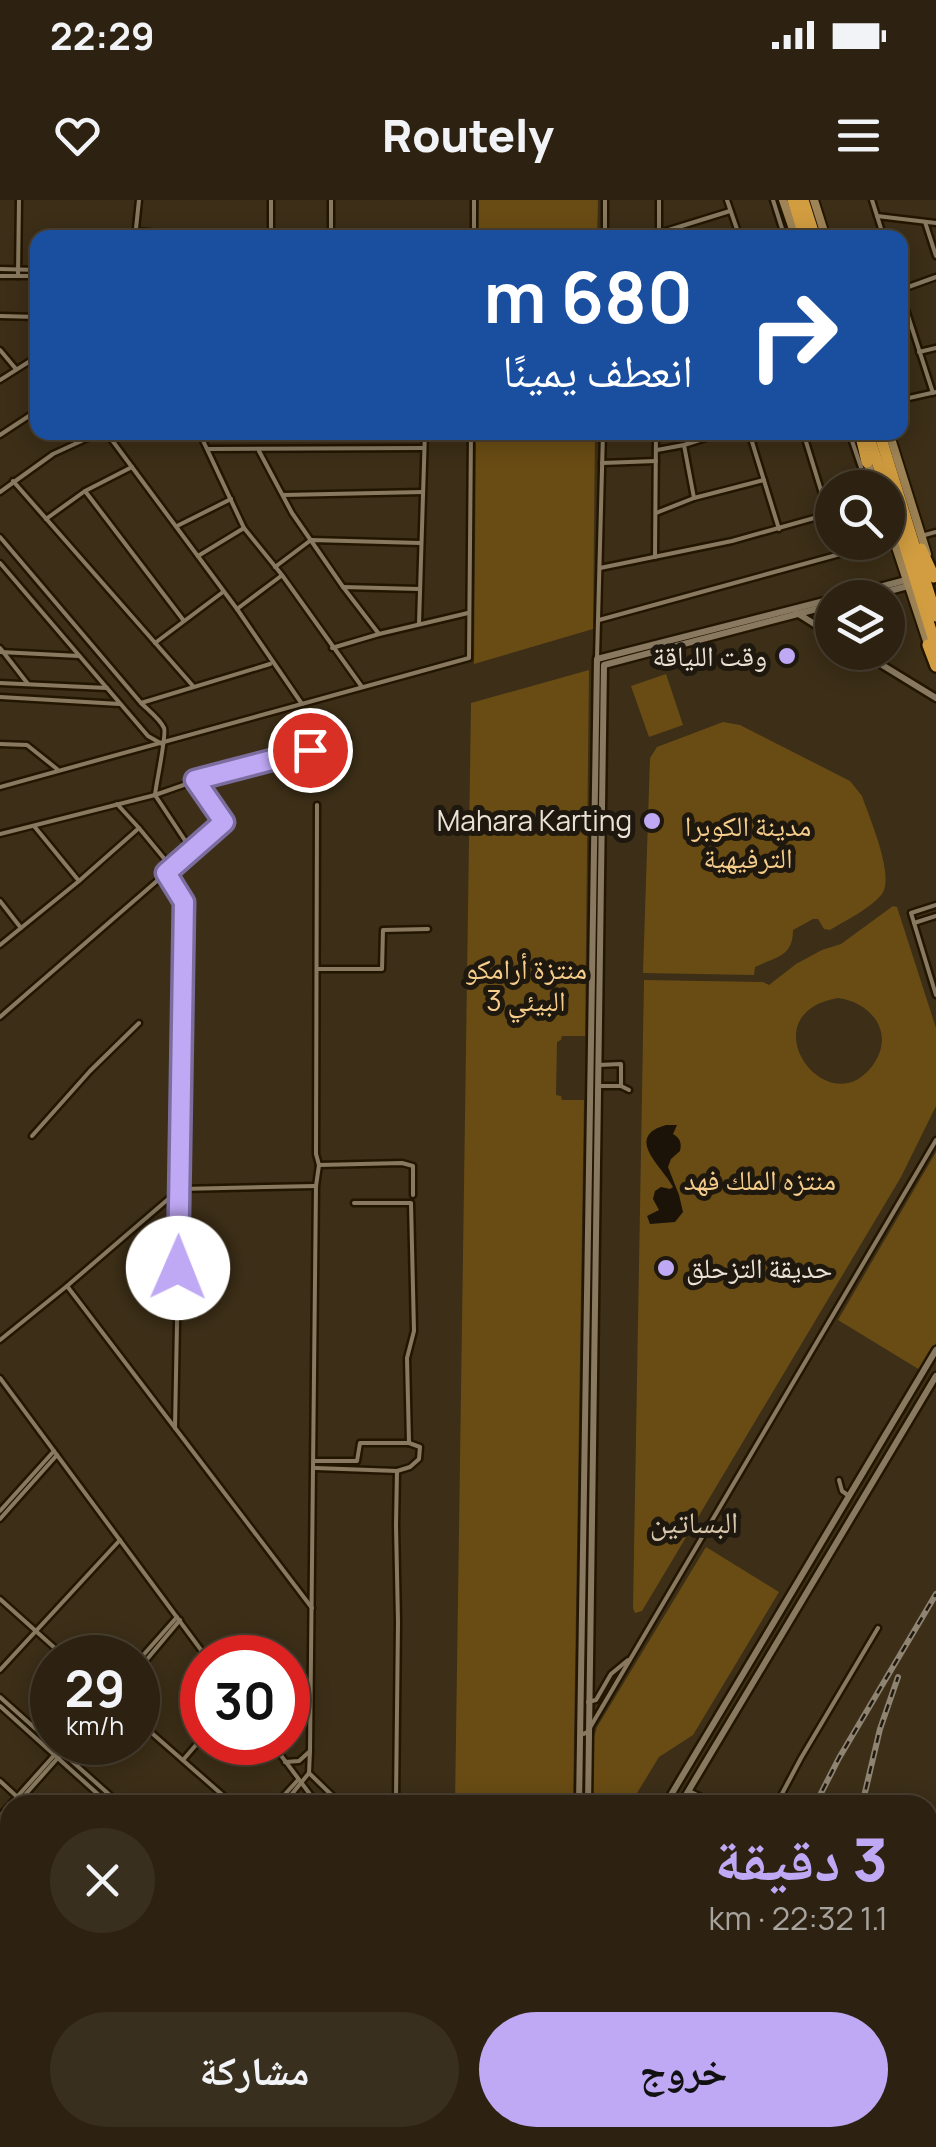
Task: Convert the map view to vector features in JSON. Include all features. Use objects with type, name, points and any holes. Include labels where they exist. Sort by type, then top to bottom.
[{"type":"highway","points":[[799,202],[804,230]]},
{"type":"highway","points":[[799,202],[811,230]]},
{"type":"highway","points":[[863,440],[867,462]]},
{"type":"highway","points":[[866,440],[879,470]]},
{"type":"highway","points":[[882,440],[891,470]]},
{"type":"highway","points":[[905,509],[935,578]]},
{"type":"highway","points":[[905,513],[936,616]]},
{"type":"highway","points":[[905,552],[936,666]]},
{"type":"main road","points":[[797,230],[799,202]]},
{"type":"main road","points":[[799,202],[820,230]]},
{"type":"main road","points":[[891,440],[935,578]]},
{"type":"main road","points":[[867,462],[870,470]]},
{"type":"main road","points":[[900,560],[932,646],[936,674]]},
{"type":"street","points":[[18,273],[19,200]]},
{"type":"street","points":[[135,230],[139,200]]},
{"type":"street","points":[[271,200],[271,230]]},
{"type":"street","points":[[330,200],[331,230]]},
{"type":"street","points":[[474,200],[474,230]]},
{"type":"street","points":[[605,230],[606,200]]},
{"type":"street","points":[[659,200],[659,230]]},
{"type":"street","points":[[727,200],[737,230]]},
{"type":"street","points":[[773,200],[782,230]]},
{"type":"street","points":[[872,200],[881,230]]},
{"type":"street","points":[[674,230],[730,211]]},
{"type":"street","points":[[877,216],[936,223]]},
{"type":"street","points":[[925,222],[936,256]]},
{"type":"street","points":[[0,272],[30,273]]},
{"type":"street","points":[[908,287],[936,277]]},
{"type":"street","points":[[0,316],[30,317]]},
{"type":"street","points":[[908,316],[934,393],[908,398]]},
{"type":"street","points":[[919,352],[936,348]]},
{"type":"street","points":[[0,350],[16,370]]},
{"type":"street","points":[[0,380],[30,361]]},
{"type":"street","points":[[0,435],[30,415]]},
{"type":"street","points":[[0,492],[53,454],[84,440]]},
{"type":"street","points":[[106,440],[132,467],[237,608],[302,704]]},
{"type":"street","points":[[202,440],[244,528],[362,688]]},
{"type":"street","points":[[419,624],[424,440]]},
{"type":"street","points":[[0,787],[469,658],[472,440]]},
{"type":"street","points":[[580,1795],[589,1702],[586,1644],[603,440]]},
{"type":"street","points":[[655,556],[656,440]]},
{"type":"street","points":[[656,450],[700,440]]},
{"type":"street","points":[[752,440],[778,529]]},
{"type":"street","points":[[806,440],[816,470]]},
{"type":"street","points":[[852,440],[862,470]]},
{"type":"street","points":[[684,445],[694,498]]},
{"type":"street","points":[[208,450],[424,448]]},
{"type":"street","points":[[258,450],[311,540],[379,634]]},
{"type":"street","points":[[602,463],[656,462]]},
{"type":"street","points":[[46,519],[85,490],[132,467]]},
{"type":"street","points":[[656,513],[694,498],[764,480]]},
{"type":"street","points":[[13,481],[193,686]]},
{"type":"street","points":[[85,490],[184,622]]},
{"type":"street","points":[[282,495],[423,492]]},
{"type":"street","points":[[176,526],[231,500]]},
{"type":"street","points":[[600,568],[732,541],[815,518]]},
{"type":"street","points":[[198,556],[244,528]]},
{"type":"street","points":[[921,536],[936,532]]},
{"type":"street","points":[[0,537],[164,726],[166,735],[155,795],[192,851]]},
{"type":"street","points":[[275,566],[311,540],[421,543]]},
{"type":"street","points":[[599,620],[820,560]]},
{"type":"street","points":[[0,564],[148,736],[162,744]]},
{"type":"street","points":[[237,608],[282,575]]},
{"type":"street","points":[[344,588],[420,589]]},
{"type":"street","points":[[155,643],[224,591]]},
{"type":"street","points":[[604,665],[815,606]]},
{"type":"street","points":[[332,648],[470,612]]},
{"type":"street","points":[[597,659],[795,612],[815,624]]},
{"type":"street","points":[[1,651],[79,656]]},
{"type":"street","points":[[1,651],[28,685]]},
{"type":"street","points":[[597,659],[604,665]]},
{"type":"street","points":[[141,703],[273,663]]},
{"type":"street","points":[[600,717],[604,665]]},
{"type":"street","points":[[890,670],[936,698]]},
{"type":"street","points":[[0,684],[106,688]]},
{"type":"street","points":[[0,697],[120,704]]},
{"type":"street","points":[[0,834],[155,795],[195,780],[348,739]]},
{"type":"street","points":[[0,744],[27,745],[59,770]]},
{"type":"street","points":[[0,1016],[224,822],[195,780]]},
{"type":"street","points":[[117,804],[167,862],[166,873],[184,902],[175,1428]]},
{"type":"street","points":[[310,1751],[318,1165],[317,805]]},
{"type":"street","points":[[33,824],[79,881]]},
{"type":"street","points":[[0,945],[138,828]]},
{"type":"street","points":[[0,901],[21,928]]},
{"type":"street","points":[[936,905],[911,913],[936,995]]},
{"type":"street","points":[[914,923],[936,916]]},
{"type":"street","points":[[318,969],[382,969],[383,930],[428,929]]},
{"type":"street","points":[[32,1136],[138,1024]]},
{"type":"street","points":[[595,1050],[595,1091]]},
{"type":"street","points":[[598,1065],[621,1064],[621,1086]]},
{"type":"street","points":[[595,1091],[621,1086],[629,1090]]},
{"type":"street","points":[[584,1732],[936,1140]]},
{"type":"street","points":[[318,1165],[413,1166],[413,1194]]},
{"type":"street","points":[[0,1340],[180,1188],[316,1186]]},
{"type":"street","points":[[354,1204],[412,1203],[414,1331],[407,1358],[409,1443]]},
{"type":"street","points":[[68,1286],[312,1608]]},
{"type":"street","points":[[672,1795],[936,1350]]},
{"type":"street","points":[[686,1795],[936,1376]]},
{"type":"street","points":[[0,1378],[190,1635]]},
{"type":"street","points":[[360,1443],[409,1443],[420,1448],[419,1460],[397,1471],[314,1465],[357,1460],[360,1443]]},
{"type":"street","points":[[0,1512],[55,1453]]},
{"type":"street","points":[[0,1519],[55,1453]]},
{"type":"street","points":[[396,1795],[397,1471]]},
{"type":"street","points":[[839,1480],[842,1492],[849,1496]]},
{"type":"street","points":[[0,1670],[120,1540]]},
{"type":"street","points":[[0,1599],[39,1635]]},
{"type":"street","points":[[160,1638],[178,1619]]},
{"type":"street","points":[[160,1642],[178,1619]]},
{"type":"street","points":[[781,1795],[878,1628]]},
{"type":"street","points":[[586,1644],[580,1707],[587,1795]]},
{"type":"street","points":[[580,1707],[596,1700],[611,1674],[631,1658]]},
{"type":"street","points":[[0,1698],[30,1726]]},
{"type":"street","points":[[0,1706],[30,1730]]},
{"type":"street","points":[[160,1740],[180,1757]]},
{"type":"street","points":[[22,1795],[49,1765]]},
{"type":"street","points":[[70,1765],[100,1795]]},
{"type":"street","points":[[72,1765],[109,1795]]},
{"type":"street","points":[[189,1765],[223,1795]]},
{"type":"street","points":[[288,1765],[310,1795]]},
{"type":"street","points":[[285,1795],[309,1773],[309,1765]]},
{"type":"street","points":[[309,1773],[332,1795]]},
{"type":"street","points":[[290,1795],[300,1781]]},
{"type":"street","points":[[688,1791],[697,1795]]},
{"type":"green space","points":[[479,200],[598,200],[597,230],[478,230]]},
{"type":"green space","points":[[476,440],[595,440],[593,629],[474,664]]},
{"type":"green space","name":"منتزة أرامكو البيئي 3","points":[[589,670],[585,1036],[562,1036],[557,1042],[556,1095],[562,1100],[584,1100],[573,1795],[455,1795],[471,703]]},
{"type":"green space","points":[[666,674],[683,725],[649,737],[631,686]]},
{"type":"green space","name":"مدينة الكوبرا الترفيهية","points":[[723,722],[740,725],[850,781],[862,796],[875,831],[885,885],[871,905],[830,930],[813,919],[793,930],[786,951],[755,967],[754,975],[643,973],[650,758],[657,747]]},
{"type":"green space","name":"منتزه الملك فهد","points":[[893,906],[897,907],[936,1028],[936,1106],[901,1177],[642,1611],[635,1613],[644,980],[769,985],[796,964],[841,944]],"holes":[[[838,998],[870,1013],[881,1031],[882,1042],[873,1065],[855,1081],[835,1083],[817,1076],[804,1061],[797,1043],[798,1024],[811,1008]]]},
{"type":"green space","points":[[936,1152],[936,1343],[920,1370],[838,1320]]},
{"type":"green space","points":[[706,1547],[779,1592],[693,1735],[659,1757],[636,1795],[593,1794],[597,1727]]},
{"type":"shaded area","points":[[677,1125],[673,1134],[680,1141],[680,1151],[668,1167],[683,1212],[675,1222],[650,1224],[647,1216],[659,1210],[653,1199],[655,1191],[673,1187],[647,1145],[654,1130]]},
{"type":"railway","points":[[820,1795],[936,1594]]},
{"type":"railway","points":[[864,1795],[880,1729],[898,1677]]},
{"type":"place","name":"وقت اللياقة","points":[[787,656]]},
{"type":"place","name":"Mahara Karting","points":[[652,821]]},
{"type":"place","name":"حديقة التزحلق","points":[[666,1268]]},
{"type":"district","name":"البساتين","points":[[694,1523]]},
{"type":"route","points":[[178,1268],[184,902],[166,873],[224,822],[195,780],[310,750]]}]
